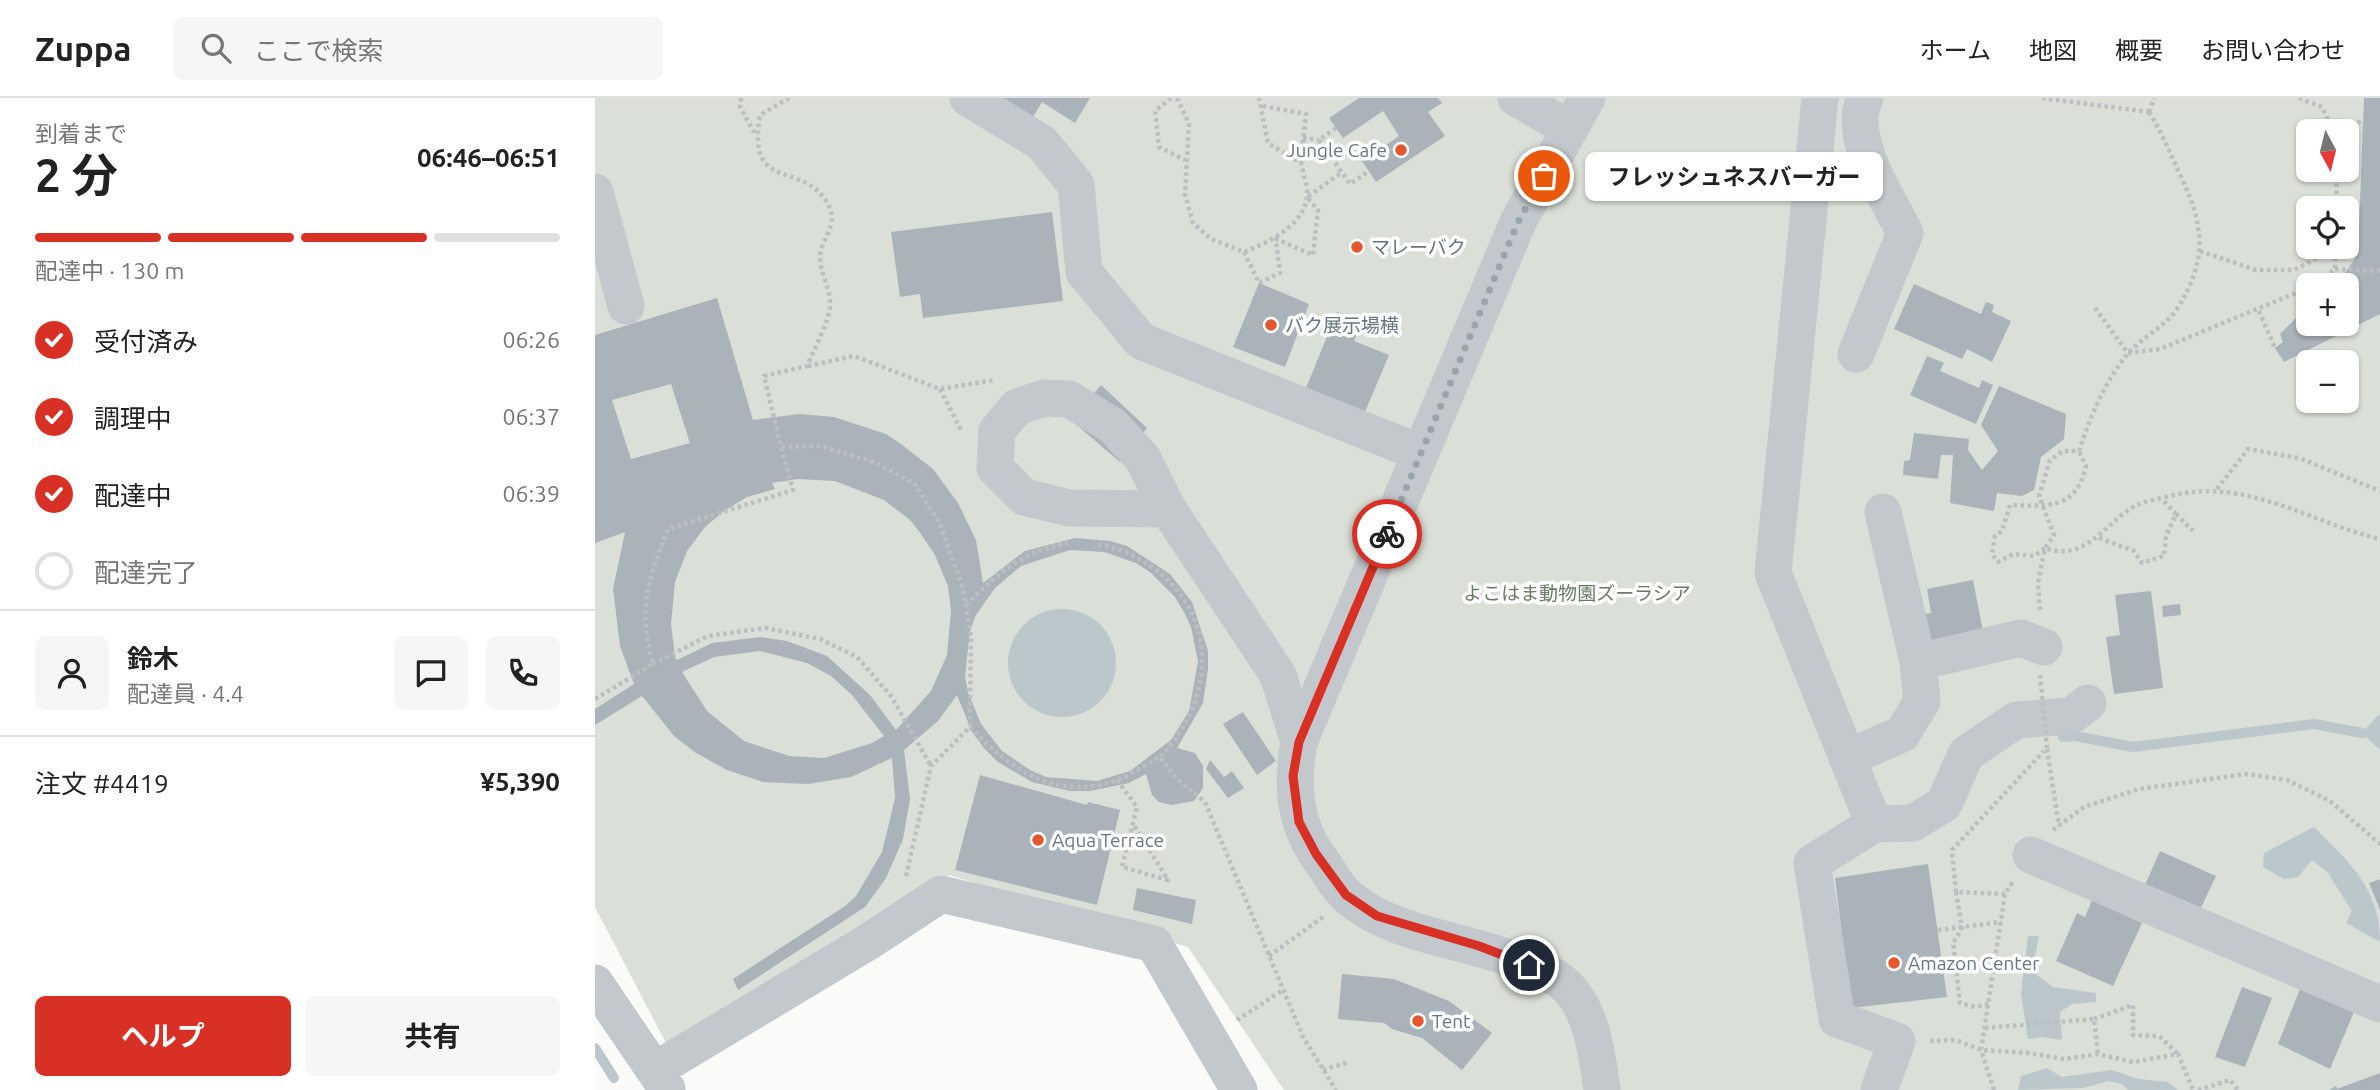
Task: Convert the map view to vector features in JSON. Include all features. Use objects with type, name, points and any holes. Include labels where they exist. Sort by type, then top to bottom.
[{"type":"street","points":[[968,98],[1042,143],[1076,185],[1084,272],[1141,341],[1421,453]]},
{"type":"street","points":[[1515,98],[1579,113],[1518,222],[1299,742],[1293,776],[1299,822],[1316,854],[1346,895],[1377,916],[1479,946],[1563,983],[1586,1015],[1598,1056],[1602,1090]]},
{"type":"street","points":[[1820,98],[1773,573],[1874,824]]},
{"type":"street","points":[[1856,354],[1905,233],[1861,143],[1859,110],[1865,98]]},
{"type":"street","points":[[595,192],[626,306]]},
{"type":"street","points":[[1168,509],[1278,675],[1299,742]]},
{"type":"street","points":[[1847,758],[1902,734],[1922,701],[1918,663],[1882,512]]},
{"type":"street","points":[[1918,663],[2021,638],[2042,661]]},
{"type":"street","points":[[1879,1090],[1897,1041],[1837,1019],[1812,863],[1874,824],[1913,823],[1944,804],[1966,754],[2016,720],[2071,716],[2088,703]]},
{"type":"street","points":[[2031,855],[2380,1004]]},
{"type":"street","points":[[595,983],[661,1080],[941,894],[1154,944],[1239,1090]]},
{"type":"path","points":[[741,98],[740,107],[757,137]]},
{"type":"path","points":[[789,98],[760,115],[757,151],[764,161],[825,200],[833,216],[830,235],[822,247],[821,264],[830,306],[807,366]]},
{"type":"path","points":[[1171,98],[1155,111],[1159,147],[1185,160]]},
{"type":"path","points":[[1177,98],[1189,124],[1185,194],[1193,223],[1211,239],[1244,252],[1259,283],[1280,272],[1276,239]]},
{"type":"path","points":[[1259,98],[1268,143],[1301,163]]},
{"type":"path","points":[[2042,98],[2149,112],[2165,136],[2189,190],[2201,233],[2198,267],[2176,311],[2128,353],[2112,374],[2079,451],[2086,466],[2082,485],[2063,502],[2045,505],[2010,505],[2002,531],[1995,536],[1992,554],[1999,562],[2013,554],[2034,556],[2045,548],[2054,535],[2045,505],[2039,496],[2050,460],[2063,451],[2079,451]]},
{"type":"path","points":[[2149,112],[2154,99],[2163,98]]},
{"type":"path","points":[[2299,98],[2322,107],[2328,119]]},
{"type":"path","points":[[1262,106],[1306,114],[1301,163],[1307,197],[1318,209],[1313,255],[1276,239]]},
{"type":"path","points":[[2359,122],[2363,119]]},
{"type":"path","points":[[1303,138],[1319,140],[1336,128]]},
{"type":"path","points":[[1319,140],[1350,184],[1369,171]]},
{"type":"path","points":[[1244,252],[1276,239],[1294,222],[1307,197],[1341,173]]},
{"type":"path","points":[[2200,251],[2256,270],[2294,270],[2314,259]]},
{"type":"path","points":[[2335,259],[2335,270]]},
{"type":"path","points":[[2331,273],[2335,270],[2380,271]]},
{"type":"path","points":[[2128,353],[2160,349],[2296,296]]},
{"type":"path","points":[[2095,308],[2128,353]]},
{"type":"path","points":[[2259,311],[2274,348]]},
{"type":"path","points":[[653,664],[645,635],[647,587],[668,529],[793,490],[764,376],[854,356],[940,389],[1004,379]]},
{"type":"path","points":[[781,447],[820,446],[874,462],[914,483],[939,522],[966,605],[971,637],[970,727],[931,766],[905,878]]},
{"type":"path","points":[[2216,490],[2248,449],[2299,458],[2380,491]]},
{"type":"path","points":[[2045,548],[2055,552],[2081,547],[2099,538],[2137,506],[2216,490],[2242,493],[2380,539]]},
{"type":"path","points":[[2162,499],[2193,531]]},
{"type":"path","points":[[2099,538],[2133,551],[2142,563],[2164,556],[2166,536],[2176,514]]},
{"type":"path","points":[[966,605],[1011,565],[1039,549],[1074,542]]},
{"type":"path","points":[[970,727],[1009,765],[1056,785],[1117,780],[1160,757],[1181,735],[1202,679],[1203,649],[1192,613],[1173,583],[1144,561],[1112,546],[1087,543]]},
{"type":"path","points":[[2045,548],[2038,583],[2047,748],[2059,826]]},
{"type":"path","points":[[595,699],[653,664],[708,636],[766,628],[820,639],[857,657],[891,696],[931,766]]},
{"type":"path","points":[[1989,1004],[1975,1007],[1960,1003],[1953,943],[1962,928],[1952,850],[2047,748]]},
{"type":"path","points":[[1160,757],[1178,780],[1205,802],[1303,1037],[1336,1090]]},
{"type":"path","points":[[1994,1090],[1981,1050],[2005,894],[2043,838],[2084,807],[2139,789],[2246,774],[2287,780],[2330,801],[2380,845]]},
{"type":"path","points":[[1117,780],[1137,807],[1122,867],[1168,880],[1133,824]]},
{"type":"path","points":[[1956,892],[2005,894]]},
{"type":"path","points":[[1269,957],[1333,909],[1346,895]]},
{"type":"path","points":[[1938,930],[2001,922]]},
{"type":"path","points":[[1208,1038],[1283,990]]},
{"type":"path","points":[[1985,1028],[2094,1019],[2133,1005],[2133,1035],[2159,1036],[2178,1054],[2195,1090],[2230,1080],[2238,1090]]},
{"type":"path","points":[[2094,1019],[2098,1054]]},
{"type":"path","points":[[1897,1041],[1956,1040],[1981,1050],[2064,1059],[2098,1054],[2133,1062],[2178,1054]]},
{"type":"path","points":[[1323,1070],[1349,1062]]},
{"type":"green space","name":"よこはま動物園ズーラシア","points":[[595,98],[2380,98],[2380,1090],[1284,1090],[1188,947],[949,875],[668,1047],[595,907]]},
{"type":"shaded area","points":[[1062,609],[1083,613],[1100,625],[1112,642],[1116,663],[1112,684],[1100,701],[1083,713],[1062,717],[1041,713],[1024,701],[1012,684],[1008,663],[1012,642],[1024,625],[1041,613]]},
{"type":"shaded area","points":[[2380,713],[2380,750],[2362,733]]},
{"type":"shaded area","points":[[2314,827],[2360,877],[2375,906],[2380,942],[2346,923],[2352,911],[2327,872],[2312,860],[2298,877],[2284,879],[2263,867],[2264,853]]},
{"type":"shaded area","points":[[2028,936],[2039,936],[2035,957],[2037,975],[2053,987],[2096,993],[2096,1002],[2072,1004],[2060,1012],[2062,1040],[2042,1037],[2028,1039],[2021,993]]},
{"type":"shaded area","points":[[2047,1068],[2062,1077],[2112,1070],[2138,1079],[2168,1082],[2178,1090],[2128,1090],[2122,1084],[2108,1081],[2084,1088],[2018,1090],[2021,1076]]},
{"type":"building","points":[[1002,98],[1090,98],[1075,123],[1042,102],[1033,117]]},
{"type":"building","name":"Jungle Cafe","points":[[1359,98],[1438,98],[1442,103],[1428,112],[1445,136],[1376,182],[1362,161],[1399,136],[1383,111],[1343,138],[1329,118]]},
{"type":"building","points":[[2364,98],[2380,98],[2380,314],[2359,324],[2359,273],[2345,273],[2355,259],[2359,259]]},
{"type":"building","points":[[1052,212],[1063,301],[923,318],[920,294],[900,297],[891,232]]},
{"type":"building","name":"バク展示場横","points":[[1259,283],[1309,304],[1285,367],[1233,347]]},
{"type":"building","points":[[1914,284],[1981,314],[1986,302],[1994,305],[1992,312],[2011,321],[1992,362],[1967,349],[1962,359],[1894,329]]},
{"type":"building","points":[[717,298],[753,420],[800,414],[834,417],[886,434],[901,444],[933,469],[958,503],[976,540],[983,583],[1025,551],[1075,538],[1110,541],[1127,546],[1170,574],[1192,602],[1208,651],[1203,703],[1177,748],[1195,753],[1203,766],[1203,788],[1194,801],[1172,805],[1159,802],[1152,795],[1146,774],[1129,783],[1090,791],[1070,791],[1032,782],[998,762],[984,748],[972,732],[957,695],[938,721],[904,750],[910,799],[903,839],[886,878],[865,907],[738,990],[733,979],[845,906],[856,896],[882,852],[895,798],[892,758],[851,777],[808,784],[763,782],[727,770],[696,753],[674,736],[642,696],[595,725],[595,709],[634,684],[620,646],[613,589],[625,532],[595,543],[595,335]],"holes":[[[671,384],[690,443],[631,459],[612,400]],[[798,479],[835,481],[884,500],[910,520],[935,555],[948,586],[951,611],[947,655],[931,691],[896,730],[870,695],[827,656],[787,641],[760,637],[712,643],[677,660],[675,657],[671,624],[675,582],[687,551],[705,527],[724,511],[747,497],[775,489],[772,483]],[[1070,550],[1104,552],[1136,563],[1151,573],[1175,597],[1184,612],[1191,627],[1198,661],[1189,711],[1171,740],[1130,771],[1097,781],[1046,777],[1030,770],[1002,751],[981,724],[968,692],[965,676],[970,631],[976,615],[995,588],[1021,566]],[[760,651],[807,663],[831,676],[852,695],[884,736],[872,743],[824,758],[789,756],[744,741],[707,711],[682,672],[714,657]]]},
{"type":"building","points":[[1337,312],[1362,322],[1354,341],[1389,355],[1365,412],[1306,388]]},
{"type":"building","points":[[2296,318],[2296,336],[2336,336],[2308,350],[2296,350],[2296,356],[2284,362],[2275,348],[2283,342],[2280,334]]},
{"type":"building","points":[[1927,356],[1944,363],[1940,371],[1979,388],[1982,380],[1993,385],[1976,424],[1910,395]]},
{"type":"building","points":[[1101,385],[1147,428],[1120,462],[1071,420]]},
{"type":"building","points":[[1999,386],[2066,414],[2064,439],[2041,457],[2034,490],[2022,496],[1997,493],[1994,511],[1950,503],[1953,455],[1941,455],[1938,479],[1903,475],[1904,461],[1910,460],[1914,433],[1969,439],[1968,450],[1982,470],[1998,451],[1981,425]]},
{"type":"building","points":[[1973,580],[1984,637],[1929,648],[1923,614],[1931,613],[1927,589]]},
{"type":"building","points":[[2151,591],[2163,688],[2114,694],[2106,637],[2120,635],[2115,595]]},
{"type":"building","points":[[2180,604],[2181,615],[2163,617],[2162,606]]},
{"type":"building","points":[[1243,712],[1276,761],[1257,775],[1223,724]]},
{"type":"building","points":[[1210,760],[1224,777],[1232,771],[1244,788],[1228,798],[1206,769]]},
{"type":"building","name":"Aqua Terrace","points":[[980,775],[1087,805],[1088,802],[1120,810],[1097,905],[955,870]]},
{"type":"building","points":[[2160,851],[2216,876],[2199,912],[2144,887]]},
{"type":"building","name":"Amazon Center","points":[[1928,864],[1947,997],[1851,1008],[1835,878]]},
{"type":"building","points":[[2380,879],[2380,910],[2369,883]]},
{"type":"building","points":[[1137,888],[1196,900],[1192,924],[1133,910]]},
{"type":"building","points":[[2092,900],[2142,923],[2113,986],[2056,961],[2077,913],[2085,917]]},
{"type":"building","name":"Tent","points":[[1342,974],[1394,979],[1449,1001],[1492,1033],[1462,1070],[1422,1038],[1392,1029],[1384,1023],[1338,1019]]},
{"type":"building","points":[[2242,987],[2272,998],[2245,1067],[2215,1057]]},
{"type":"building","points":[[2300,989],[2354,1012],[2330,1069],[2278,1044]]},
{"type":"building","points":[[2380,1073],[2380,1090],[2329,1090],[2336,1086],[2337,1089]]},
{"type":"waterway","points":[[2063,737],[2075,736],[2133,747],[2314,724],[2362,733]]},
{"type":"waterway","points":[[595,1048],[614,1078]]},
{"type":"way so far","points":[[1387,534],[1518,222],[1544,176]]},
{"type":"place","name":"Jungle Cafe","points":[[1401,150]]},
{"type":"place","name":"フレッシュネスバーガー","points":[[1544,176]]},
{"type":"place","name":"マレーバク","points":[[1357,247]]},
{"type":"place","name":"バク展示場横","points":[[1271,325]]},
{"type":"place","name":"Aqua Terrace","points":[[1038,840]]},
{"type":"place","name":"Amazon Center","points":[[1894,963]]},
{"type":"place","name":"Tent","points":[[1418,1021]]},
{"type":"route","points":[[1387,534],[1299,742],[1293,776],[1299,822],[1316,854],[1346,895],[1377,916],[1429,934],[1479,946],[1529,965]]}]
